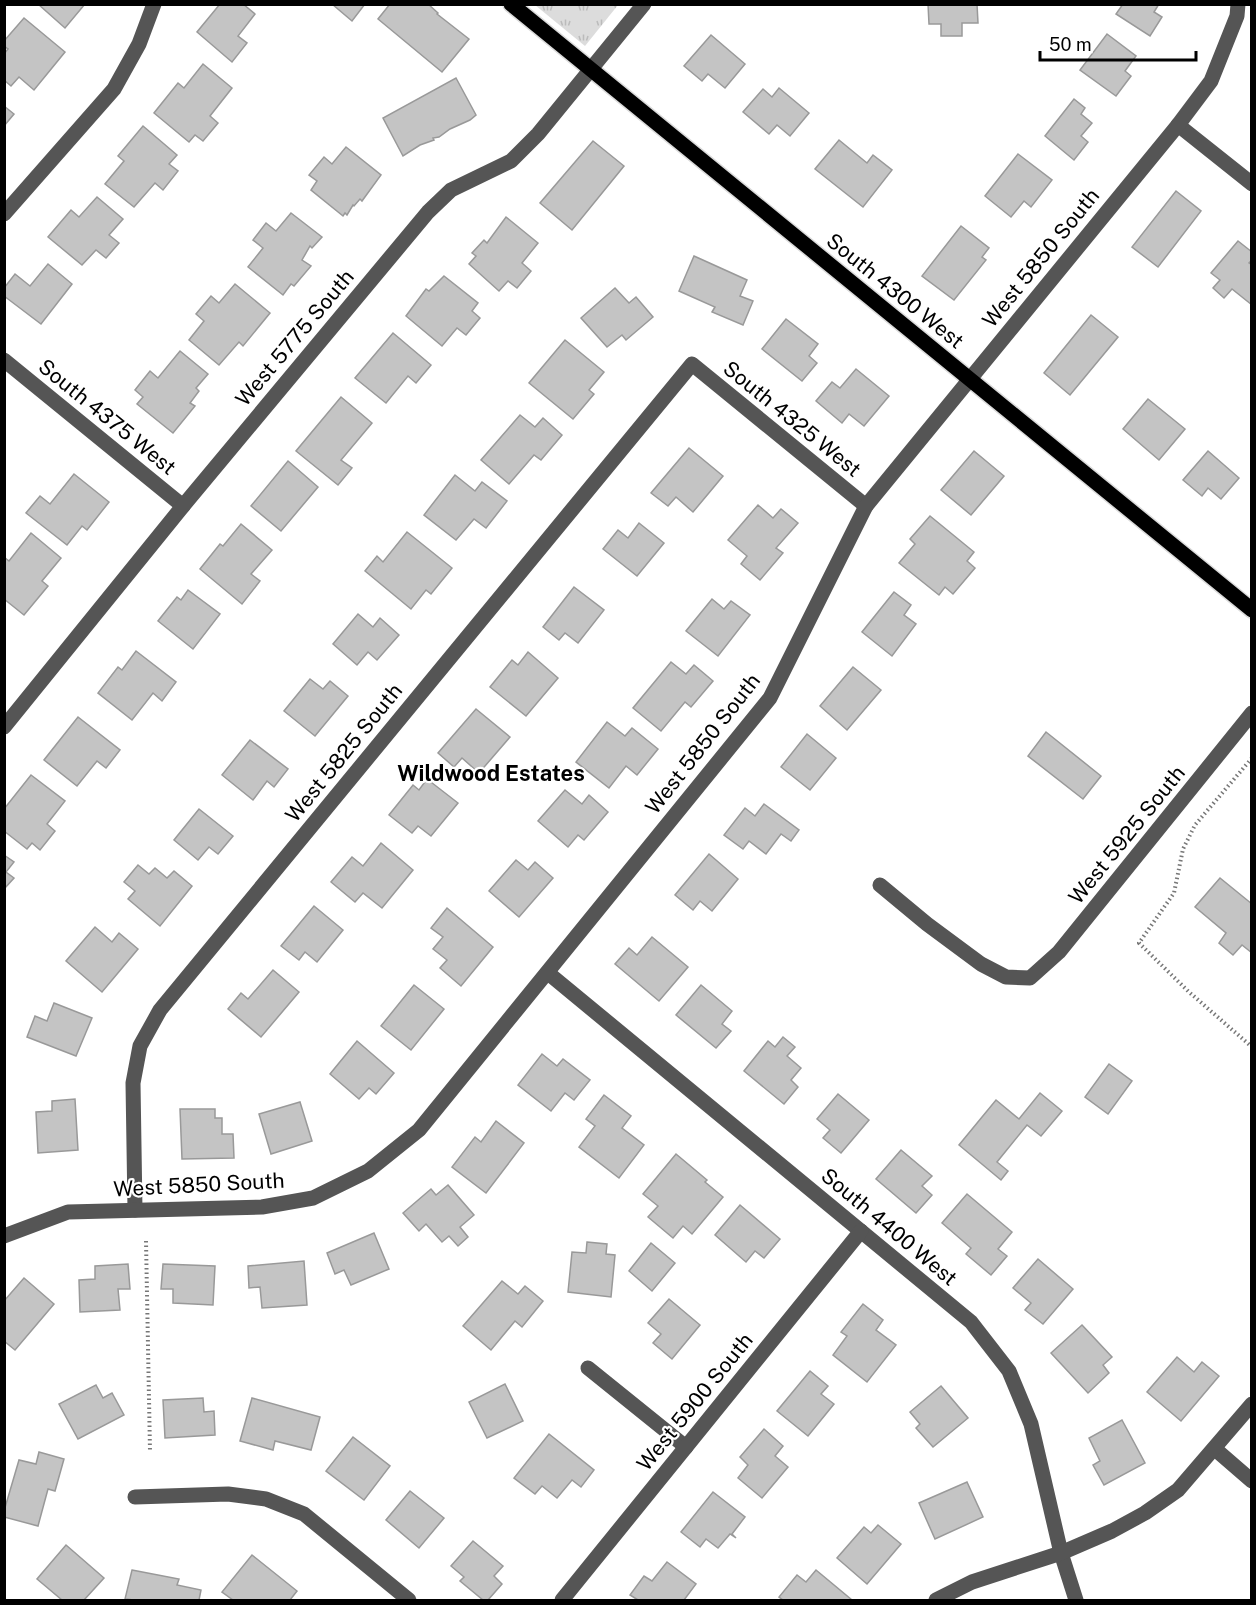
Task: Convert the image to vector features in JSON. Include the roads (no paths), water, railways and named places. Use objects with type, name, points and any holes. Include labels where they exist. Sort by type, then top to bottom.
[{"type":"main road","name":"South 4300 West","points":[[511,4],[1251,610]]},
{"type":"street","points":[[4,214],[114,89],[139,44],[154,4]]},
{"type":"street","name":"West 5775 South","points":[[4,727],[183,506],[428,213],[451,190],[511,160],[538,134],[644,4]]},
{"type":"street","name":"West 5850 South","points":[[4,1236],[68,1212],[273,1205],[313,1198],[368,1171],[419,1130],[770,698],[866,506],[1178,125],[1211,81],[1237,16],[1238,4]]},
{"type":"street","points":[[1178,125],[1251,184]]},
{"type":"street","name":"South 4375 West","points":[[4,360],[183,506]]},
{"type":"street","name":"South 4325 West","points":[[692,364],[866,506]]},
{"type":"street","name":"West 5825 South","points":[[135,1210],[133,1083],[140,1046],[160,1010],[692,364]]},
{"type":"street","name":"West 5925 South","points":[[880,885],[981,964],[1006,977],[1030,978],[1059,952],[1251,713]]},
{"type":"street","name":"South 4400 West","points":[[548,973],[971,1322],[1009,1371],[1031,1424],[1061,1553],[1076,1600]]},
{"type":"street","name":"West 5900 South","points":[[562,1600],[861,1231]]},
{"type":"street","points":[[588,1368],[687,1446]]},
{"type":"street","points":[[936,1600],[972,1582],[1061,1553],[1112,1531],[1145,1513],[1178,1490],[1251,1404]]},
{"type":"street","points":[[1215,1449],[1251,1481]]},
{"type":"street","points":[[135,1497],[228,1494],[266,1499],[304,1514],[409,1600]]},
{"type":"district","name":"Wildwood Estates","points":[[491,773]]}]
